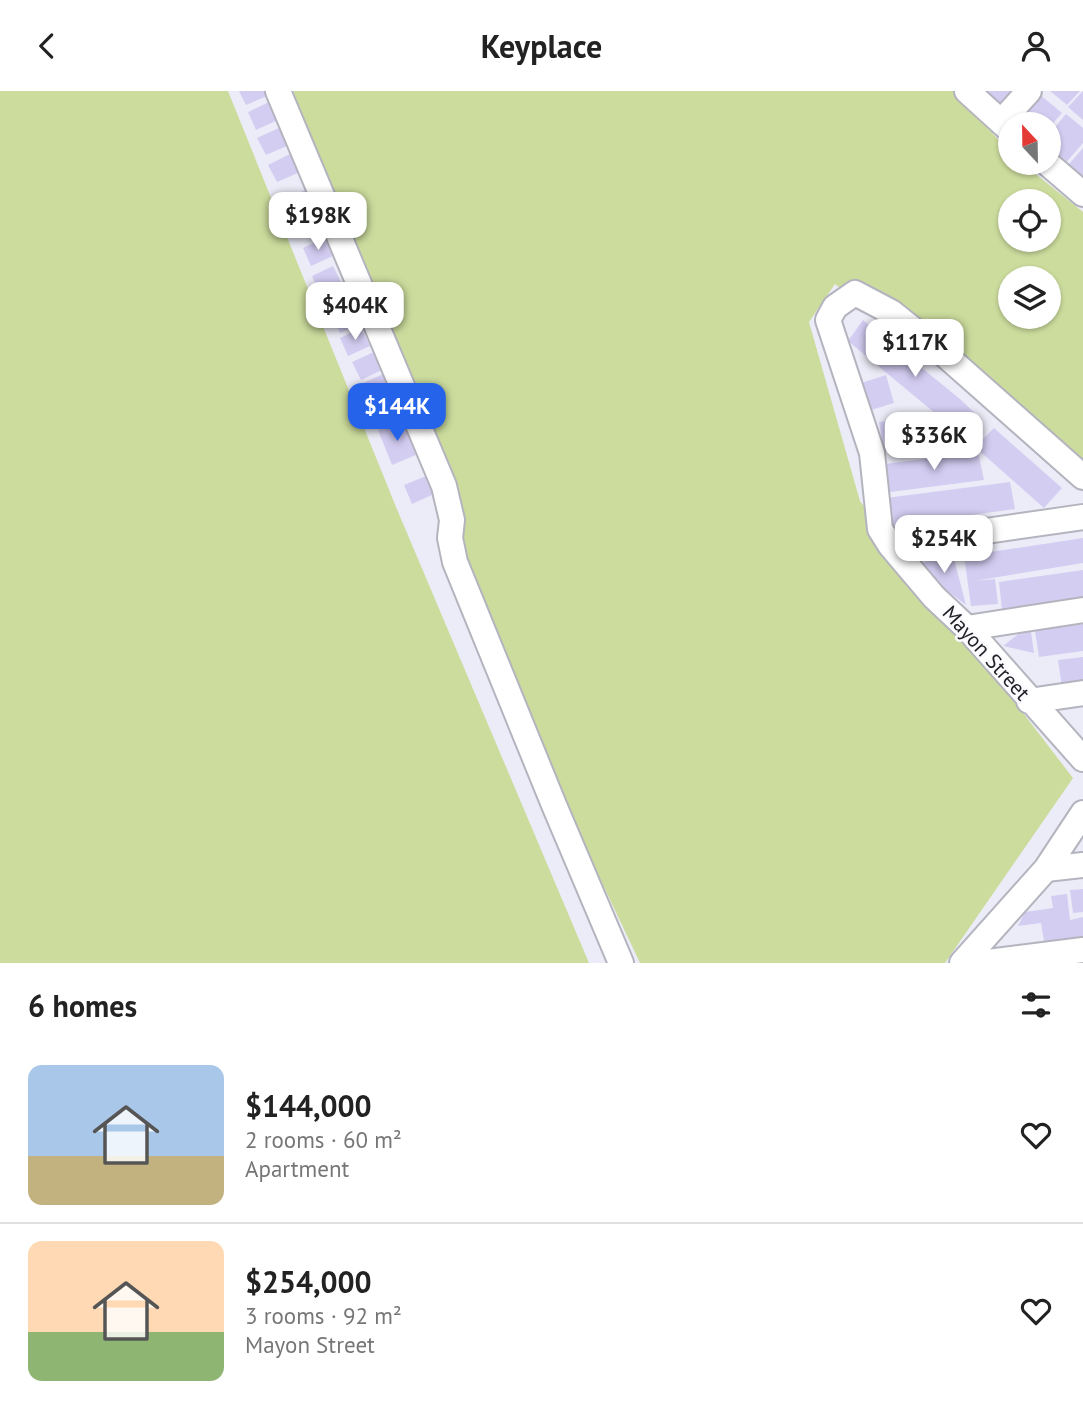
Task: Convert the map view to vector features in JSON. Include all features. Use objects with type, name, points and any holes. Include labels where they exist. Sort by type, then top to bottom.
[{"type":"street","points":[[278,91],[444,486],[452,520],[450,538],[455,562],[621,963]]},
{"type":"street","points":[[967,91],[998,120]]},
{"type":"street","points":[[1015,112],[1029,91]]},
{"type":"street","points":[[1061,175],[1083,194]]},
{"type":"street","points":[[1083,477],[945,355],[891,312],[855,293],[835,307],[828,320],[872,453],[880,529],[890,545],[1083,517]]},
{"type":"street","name":"Mayon Street","points":[[890,545],[934,597],[967,628],[1083,759]]},
{"type":"street","points":[[967,628],[1083,610]]},
{"type":"street","points":[[1029,701],[1083,693]]},
{"type":"street","points":[[962,963],[1046,869],[1083,813]]},
{"type":"street","points":[[1046,869],[1083,865]]},
{"type":"street","points":[[980,963],[1083,950]]},
{"type":"green space","points":[[0,91],[228,91],[396,507],[589,963],[0,963]]},
{"type":"green space","points":[[293,91],[953,91],[998,139],[998,175],[1037,175],[1054,189],[998,189],[998,252],[1061,252],[1061,194],[1083,212],[1083,479],[835,284],[809,322],[860,501],[1073,778],[945,963],[640,963],[484,634],[448,503]]},
{"type":"building","points":[[239,91],[265,91],[267,96],[246,105]]},
{"type":"building","points":[[981,91],[1016,91],[998,108]]},
{"type":"building","points":[[1050,91],[1080,91],[1067,105]]},
{"type":"building","points":[[1083,91],[1083,120],[1068,107]]},
{"type":"building","points":[[1038,93],[1061,112],[1060,112],[1021,112]]},
{"type":"building","points":[[269,102],[278,120],[256,130],[248,112]]},
{"type":"building","points":[[1066,114],[1083,128],[1083,143],[1064,165],[1061,162],[1061,120]]},
{"type":"building","points":[[279,128],[287,146],[266,155],[257,138]]},
{"type":"building","points":[[1083,148],[1083,177],[1069,164]]},
{"type":"building","points":[[290,154],[298,173],[277,182],[268,165]]},
{"type":"building","points":[[305,190],[313,208],[292,218],[284,200]]},
{"type":"building","points":[[314,210],[323,228],[301,238],[293,220]]},
{"type":"building","points":[[324,238],[333,256],[311,266],[303,248]]},
{"type":"building","points":[[333,266],[342,284],[320,294],[312,276]]},
{"type":"building","points":[[345,289],[349,300],[326,309],[322,298]]},
{"type":"building","points":[[353,305],[362,323],[340,333],[332,315]]},
{"type":"building","points":[[863,320],[982,420],[965,438],[848,341]]},
{"type":"building","points":[[361,328],[370,346],[348,356],[340,338]]},
{"type":"building","points":[[374,352],[382,370],[361,380],[352,362]]},
{"type":"building","points":[[383,374],[391,392],[369,402],[361,384]]},
{"type":"building","points":[[886,375],[894,403],[868,411],[858,384]]},
{"type":"building","points":[[394,395],[402,413],[381,423],[373,405]]},
{"type":"building","points":[[940,415],[946,443],[884,451],[879,422]]},
{"type":"building","points":[[402,421],[416,455],[392,465],[378,430]]},
{"type":"building","points":[[994,428],[1062,488],[1044,508],[975,447]]},
{"type":"building","points":[[978,452],[984,480],[890,492],[885,464]]},
{"type":"building","points":[[426,476],[434,494],[412,504],[404,485]]},
{"type":"building","points":[[1010,482],[1015,509],[890,526],[886,498]]},
{"type":"building","points":[[1083,538],[1083,563],[974,581],[995,579],[998,604],[971,606],[964,556]]},
{"type":"building","points":[[953,555],[966,605],[914,565]]},
{"type":"building","points":[[1083,570],[1083,599],[1002,610],[999,582]]},
{"type":"building","points":[[1083,624],[1083,651],[1039,657],[1035,631]]},
{"type":"building","points":[[1030,625],[1034,653],[1003,646]]},
{"type":"building","points":[[1083,657],[1083,684],[1062,687],[1058,660]]},
{"type":"building","points":[[1083,889],[1083,912],[1073,913],[1070,890]]},
{"type":"building","points":[[1067,894],[1070,920],[1083,917],[1083,942],[1045,947],[1041,923],[1018,926],[1025,912],[1053,908],[1051,896]]}]
